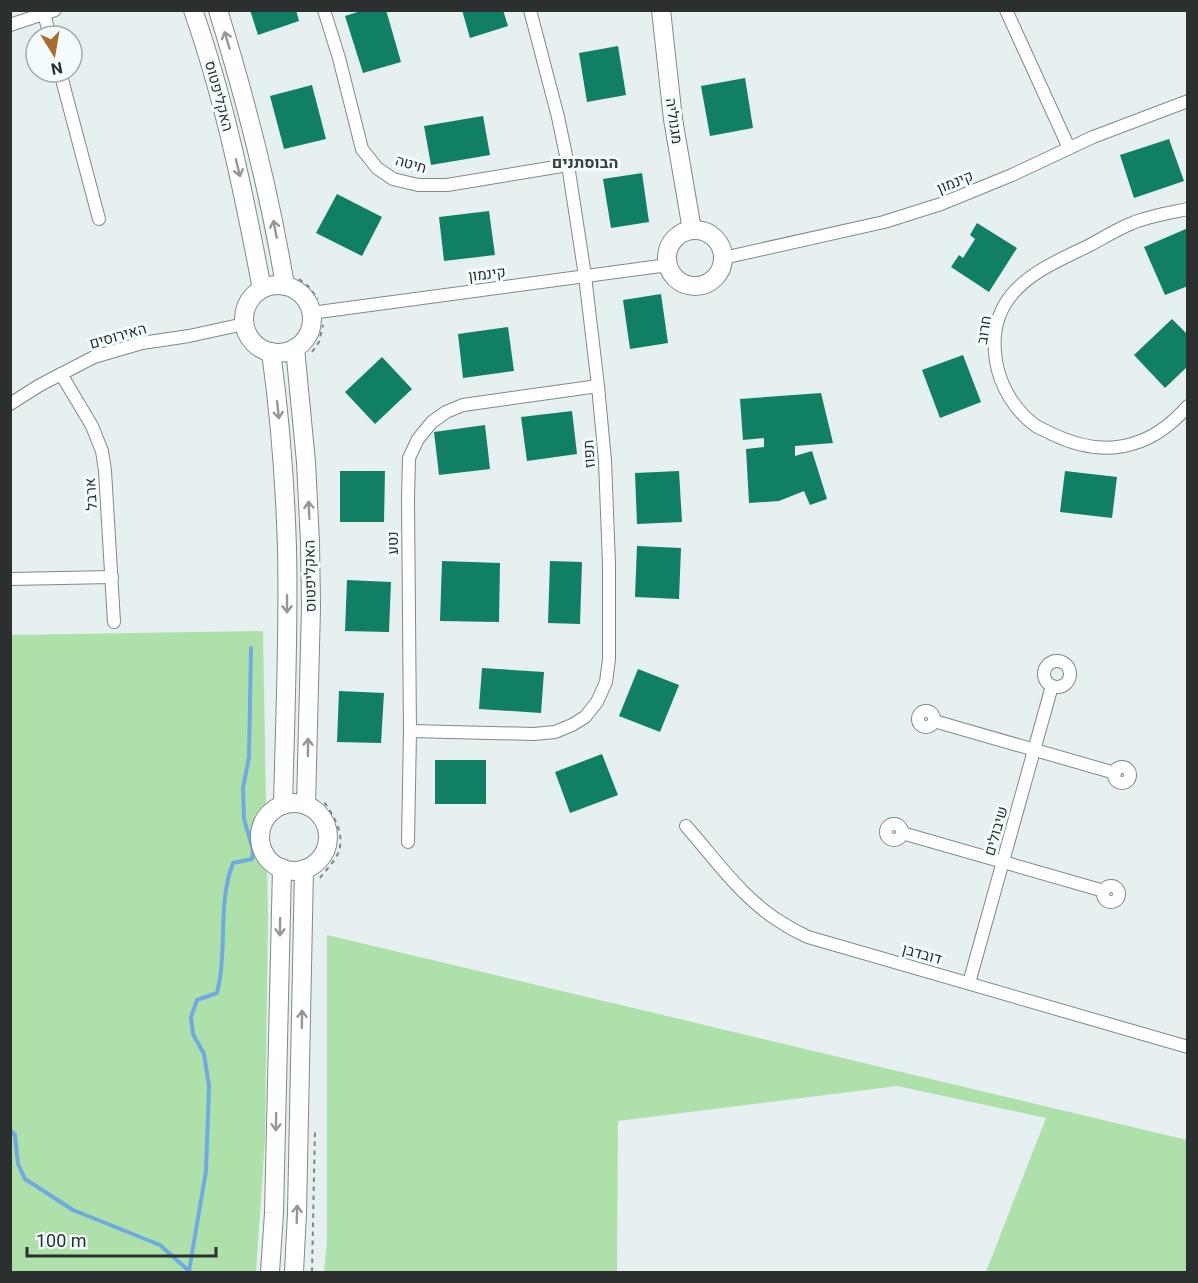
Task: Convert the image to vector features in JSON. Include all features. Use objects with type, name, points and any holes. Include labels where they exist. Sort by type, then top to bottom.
[{"type":"main road","name":"האקליפטוס","points":[[193,10],[213,72],[235,155],[262,289]]},
{"type":"main road","name":"האקליפטוס","points":[[218,10],[256,145],[285,286]]},
{"type":"main road","name":"מגנוליה","points":[[661,10],[673,119],[692,230]]},
{"type":"main road","points":[[692,230],[710,234],[717,241],[723,258],[722,266],[713,279],[690,286],[671,273],[667,257],[668,249],[677,236],[692,230]]},
{"type":"main road","points":[[285,286],[300,293],[308,302],[312,320],[310,331],[306,339],[295,348],[286,352],[271,352],[263,349],[248,336],[244,315],[251,299],[262,289],[285,286]]},
{"type":"main road","name":"האקליפטוס","points":[[295,348],[306,462],[310,542],[311,607],[306,805]]},
{"type":"main road","name":"האקליפטוס","points":[[271,352],[281,440],[287,547],[283,805]]},
{"type":"main road","points":[[297,802],[306,805],[314,809],[324,821],[328,832],[325,851],[315,864],[304,869],[297,871],[282,868],[272,862],[262,850],[260,832],[264,821],[278,806],[297,802]]},
{"type":"main road","points":[[270,1272],[274,1213],[282,868]]},
{"type":"main road","points":[[294,1272],[304,869]]},
{"type":"street","name":"חיטה","points":[[324,10],[339,58],[362,149],[378,168],[393,178],[418,185],[447,185],[568,165]]},
{"type":"street","name":"תפוז","points":[[410,731],[534,734],[555,732],[585,717],[597,702],[606,682],[609,659],[609,564],[605,461],[598,386],[585,276],[568,165],[530,10]]},
{"type":"street","points":[[1008,11],[1069,148]]},
{"type":"street","points":[[10,25],[50,12]]},
{"type":"street","points":[[63,84],[99,219]]},
{"type":"street","name":"קינמון","points":[[723,258],[884,222],[941,204],[1012,175],[1093,137],[1188,101]]},
{"type":"street","name":"חרוב","points":[[1188,209],[1153,216],[1131,224],[1043,269],[1019,287],[1005,305],[996,325],[993,344],[997,367],[1007,393],[1036,426],[1065,440],[1086,446],[1111,448],[1132,444],[1158,433],[1188,406]]},
{"type":"street","name":"קינמון","points":[[311,313],[668,265]]},
{"type":"street","name":"האירוסים","points":[[10,404],[40,385],[94,357],[142,343],[244,324]]},
{"type":"street","name":"ארבל","points":[[61,374],[92,426],[102,451],[114,622]]},
{"type":"street","name":"נטע","points":[[408,842],[409,458],[418,439],[432,422],[446,411],[463,405],[598,386]]},
{"type":"street","points":[[10,579],[112,577]]},
{"type":"street","name":"שיבולים","points":[[969,983],[1052,686]]},
{"type":"street","points":[[934,721],[1115,773]]},
{"type":"street","name":"דובדבן","points":[[686,826],[736,884],[762,908],[783,924],[808,937],[1187,1044]]},
{"type":"street","points":[[902,833],[1104,891]]},
{"type":"green space","points":[[263,631],[268,918],[265,1140],[256,1272],[11,1272],[11,635]]},
{"type":"green space","points":[[327,935],[1187,1140],[1187,1272],[986,1272],[1046,1118],[897,1086],[618,1121],[617,1272],[324,1272],[327,1241]]},
{"type":"building","points":[[250,10],[296,10],[299,21],[258,35]]},
{"type":"building","points":[[364,10],[386,10],[401,62],[363,73],[345,16]]},
{"type":"building","points":[[462,10],[503,10],[508,26],[470,38]]},
{"type":"building","points":[[618,46],[626,95],[587,102],[579,53]]},
{"type":"building","points":[[745,78],[753,128],[710,136],[701,86]]},
{"type":"building","points":[[312,85],[326,139],[284,149],[270,96]]},
{"type":"building","points":[[483,116],[490,155],[431,165],[424,126]]},
{"type":"building","points":[[1169,139],[1184,181],[1134,198],[1120,155]]},
{"type":"building","points":[[642,173],[649,222],[611,228],[603,179]]},
{"type":"building","points":[[337,194],[382,217],[362,256],[316,233]]},
{"type":"building","points":[[489,211],[495,255],[444,261],[439,217]]},
{"type":"building","points":[[977,223],[1017,248],[989,292],[951,267],[959,255],[963,258],[975,239],[970,235]]},
{"type":"building","points":[[1188,228],[1188,286],[1165,295],[1144,247]]},
{"type":"building","points":[[661,294],[668,343],[630,349],[623,300]]},
{"type":"building","points":[[1172,319],[1188,335],[1188,366],[1165,388],[1134,355]]},
{"type":"building","points":[[508,327],[514,371],[463,378],[458,334]]},
{"type":"building","points":[[963,355],[981,402],[940,418],[922,370]]},
{"type":"building","points":[[382,357],[412,389],[375,424],[345,392]]},
{"type":"building","points":[[821,393],[833,443],[795,446],[795,456],[812,451],[827,499],[810,505],[804,491],[779,501],[749,503],[746,449],[764,447],[764,438],[743,440],[740,399]]},
{"type":"building","points":[[572,411],[577,454],[527,461],[521,417]]},
{"type":"building","points":[[485,425],[490,469],[439,475],[434,432]]},
{"type":"building","points":[[340,471],[385,471],[384,522],[340,522]]},
{"type":"building","points":[[679,471],[682,522],[637,524],[635,473]]},
{"type":"building","points":[[1065,471],[1117,477],[1112,518],[1060,512]]},
{"type":"building","points":[[637,546],[681,548],[679,599],[635,597]]},
{"type":"building","points":[[442,561],[500,563],[499,622],[440,621]]},
{"type":"building","points":[[550,561],[582,562],[580,624],[548,623]]},
{"type":"building","points":[[347,580],[391,582],[389,632],[345,631]]},
{"type":"building","points":[[482,668],[544,672],[541,713],[479,709]]},
{"type":"building","points":[[638,669],[679,685],[660,732],[619,716]]},
{"type":"building","points":[[339,691],[384,693],[381,743],[337,742]]},
{"type":"building","points":[[602,754],[618,795],[570,813],[555,772]]},
{"type":"building","points":[[435,760],[486,760],[486,804],[435,804]]},
{"type":"waterway","points":[[189,1271],[206,1171],[209,1086],[204,1054],[193,1034],[191,1017],[197,1000],[217,993],[222,960],[225,895],[233,863],[252,859],[253,850],[244,819],[243,788],[249,757],[251,648]]},
{"type":"waterway","points":[[10,1130],[15,1135],[18,1164],[25,1179],[73,1210],[160,1245],[189,1271]]},
{"type":"district","name":"הבוסתנים","points":[[585,162]]}]
